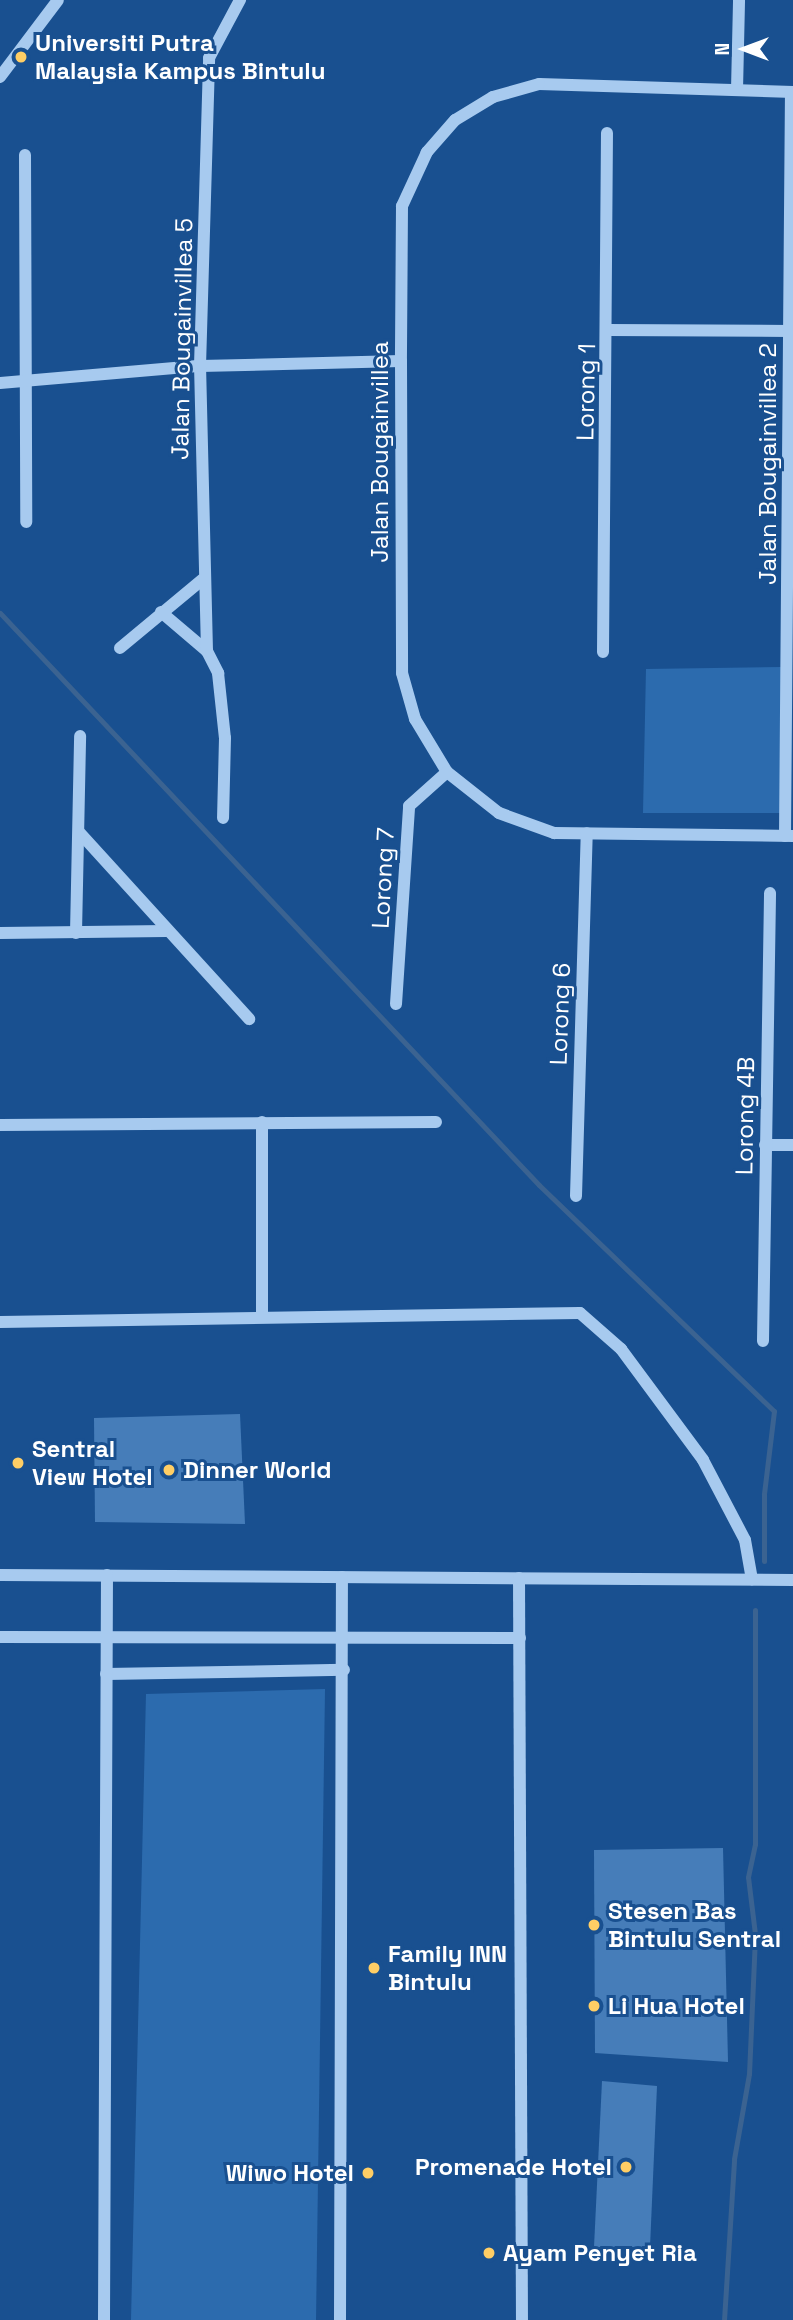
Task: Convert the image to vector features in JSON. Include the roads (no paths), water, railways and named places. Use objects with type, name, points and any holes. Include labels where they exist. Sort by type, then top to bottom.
[{"type":"street","points":[[0,77],[58,0]]},
{"type":"street","name":"Jalan Bougainvillea 5","points":[[207,651],[202,580],[200,366],[209,58],[240,0]]},
{"type":"street","points":[[737,90],[739,0]]},
{"type":"street","name":"Jalan Bougainvillea","points":[[789,836],[554,832],[499,813],[447,772],[415,719],[402,673],[401,361],[402,206],[427,152],[454,120],[493,97],[539,84],[792,92]]},
{"type":"street","name":"Jalan Bougainvillea 2","points":[[789,836],[792,92]]},
{"type":"street","name":"Lorong 1","points":[[603,652],[607,133]]},
{"type":"street","points":[[25,155],[26,522]]},
{"type":"street","points":[[607,330],[790,331]]},
{"type":"street","points":[[0,383],[200,366],[401,361]]},
{"type":"street","points":[[120,648],[202,580]]},
{"type":"street","points":[[161,612],[207,651],[224,698],[222,818]]},
{"type":"street","points":[[76,933],[80,736]]},
{"type":"street","name":"Lorong 7","points":[[396,1004],[408,806],[447,772]]},
{"type":"street","points":[[79,832],[166,931],[249,1019]]},
{"type":"street","name":"Lorong 6","points":[[576,1196],[587,833]]},
{"type":"street","name":"Lorong 4B","points":[[763,1341],[770,893]]},
{"type":"street","points":[[0,933],[166,931]]},
{"type":"street","points":[[262,1122],[262,1317]]},
{"type":"street","points":[[0,1125],[436,1122]]},
{"type":"street","points":[[765,1145],[793,1145]]},
{"type":"street","points":[[0,1322],[580,1313],[621,1349],[703,1460],[745,1540],[752,1579]]},
{"type":"street","points":[[0,1574],[793,1580]]},
{"type":"street","points":[[104,2320],[107,1575]]},
{"type":"street","points":[[340,2320],[344,1670],[342,1577]]},
{"type":"street","points":[[519,1577],[522,2320]]},
{"type":"street","points":[[0,1637],[520,1638]]},
{"type":"street","points":[[106,1674],[344,1670]]},
{"type":"waterway","points":[[0,613],[539,1185],[774,1411],[764,1494],[764,1561]]},
{"type":"waterway","points":[[724,2320],[734,2159],[749,2074],[755,1934],[748,1877],[755,1844],[755,1610]]},
{"type":"place","name":"Universiti Putra Malaysia Kampus Bintulu","points":[[21,57]]},
{"type":"place","name":"Sentral View Hotel","points":[[18,1463]]},
{"type":"place","name":"Dinner World","points":[[169,1470]]},
{"type":"place","name":"Stesen Bas Bintulu Sentral","points":[[594,1925]]},
{"type":"place","name":"Family INN Bintulu","points":[[374,1968]]},
{"type":"place","name":"Li Hua Hotel","points":[[594,2006]]},
{"type":"place","name":"Promenade Hotel","points":[[626,2167]]},
{"type":"place","name":"Wiwo Hotel","points":[[368,2173]]},
{"type":"place","name":"Ayam Penyet Ria","points":[[489,2253]]}]
